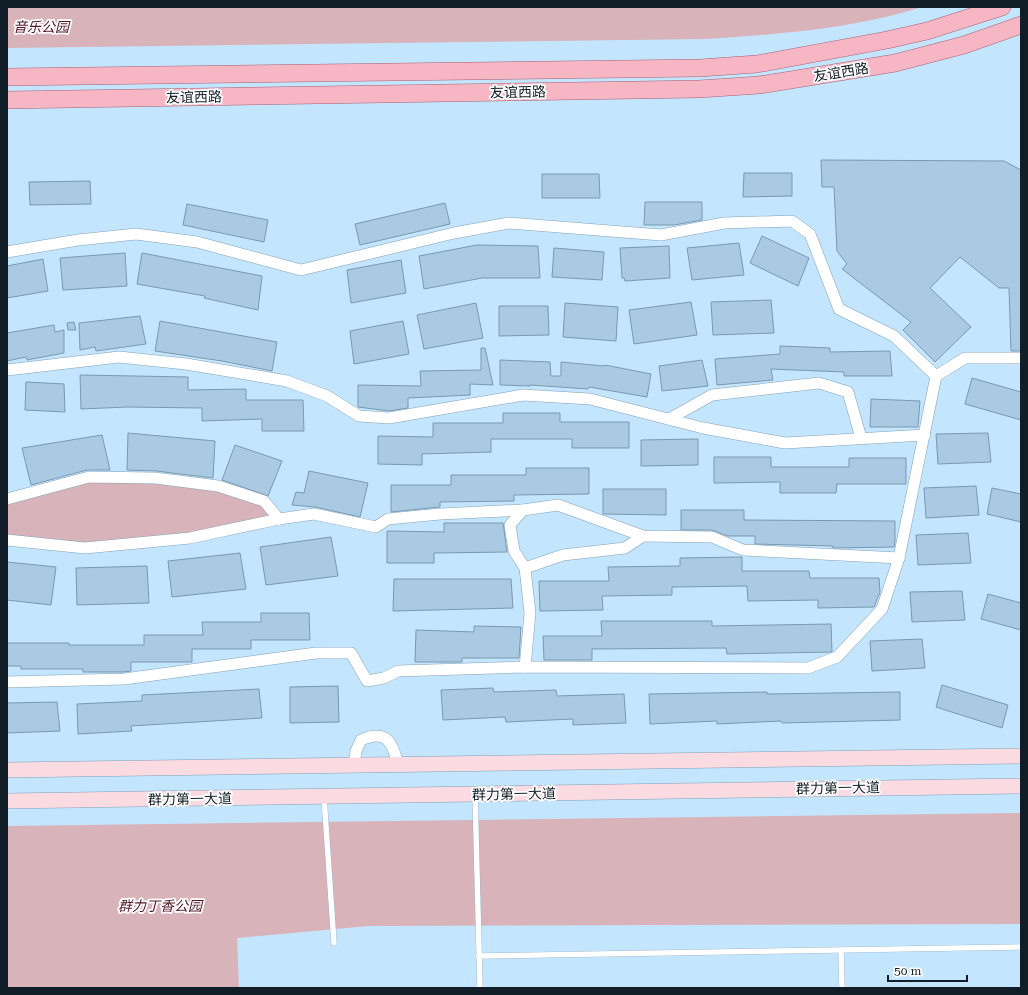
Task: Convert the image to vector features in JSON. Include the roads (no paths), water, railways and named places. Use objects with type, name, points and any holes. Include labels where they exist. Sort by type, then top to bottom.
[{"type":"main road","name":"友谊西路","points":[[7,77],[700,68],[757,64],[893,38],[926,30],[1002,7]]},
{"type":"main road","name":"友谊西路","points":[[7,100],[699,89],[759,85],[895,63],[964,45],[1021,25]]},
{"type":"main road","points":[[991,36],[1021,34]]},
{"type":"main road","points":[[7,770],[1021,756]]},
{"type":"main road","name":"群力第一大道","points":[[7,802],[1021,786]]},
{"type":"street","points":[[7,252],[78,240],[136,234],[197,242],[301,270],[454,233],[509,223],[661,235],[724,223],[792,221],[810,234],[839,309],[894,336],[936,376]]},
{"type":"street","points":[[7,370],[119,356],[186,364],[288,381],[327,396],[359,416],[389,418],[523,395],[590,399],[702,428],[785,443],[925,435]]},
{"type":"street","points":[[7,682],[124,679],[316,654],[351,652],[367,681],[384,678],[398,671],[525,667],[808,668],[837,657],[882,609],[900,558],[936,376],[965,358],[1021,358]]},
{"type":"street","points":[[669,419],[712,395],[819,383],[848,392],[861,438]]},
{"type":"street","points":[[7,499],[89,477],[155,478],[218,486],[264,501],[279,519]]},
{"type":"street","points":[[7,540],[85,548],[190,538],[279,519],[314,514],[376,527],[388,519],[440,514],[523,510],[558,505],[643,536],[712,537],[743,550],[900,558]]},
{"type":"street","points":[[523,510],[510,525],[514,551],[525,568],[530,613],[525,667]]},
{"type":"street","points":[[525,568],[563,555],[625,548],[643,536]]},
{"type":"street","points":[[354,765],[356,751],[361,740],[373,734],[385,737],[394,748],[398,764]]},
{"type":"lane","points":[[475,794],[480,988]]},
{"type":"lane","points":[[324,797],[334,943]]},
{"type":"lane","points":[[479,956],[1021,947]]},
{"type":"lane","points":[[841,950],[842,988]]},
{"type":"park label","name":"音乐公园","points":[[41,27]]},
{"type":"park label","name":"群力丁香公园","points":[[160,906]]}]
